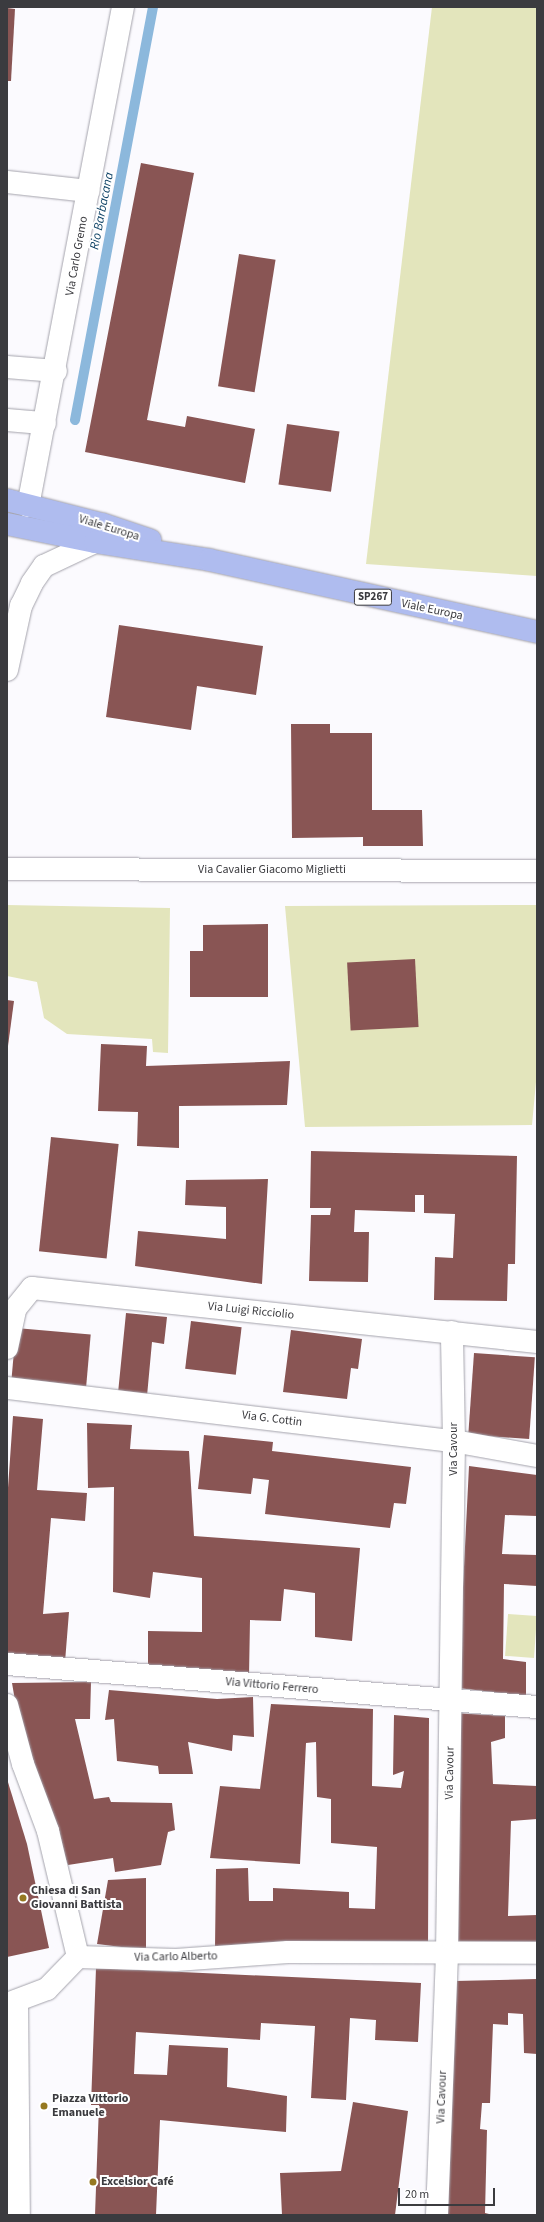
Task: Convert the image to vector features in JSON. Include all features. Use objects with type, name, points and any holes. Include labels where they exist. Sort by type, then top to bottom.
[{"type":"main road","name":"Viale Europa","points":[[7,500],[102,524],[210,560]]},
{"type":"main road","name":"Viale Europa","points":[[7,524],[95,542],[210,560],[537,632]]},
{"type":"street","name":"Via Carlo Gremo","points":[[28,506],[56,371],[124,7]]},
{"type":"street","points":[[7,182],[89,192]]},
{"type":"street","points":[[7,367],[56,371]]},
{"type":"street","points":[[7,420],[45,423]]},
{"type":"street","points":[[7,670],[21,606],[32,583],[44,566],[95,542]]},
{"type":"street","name":"Via Cavalier Giacomo Miglietti","points":[[7,869],[537,871]]},
{"type":"street","name":"Via Luigi Ricciolio","points":[[7,1348],[15,1309],[32,1288],[537,1342]]},
{"type":"street","name":"Via Cavour","points":[[437,2215],[447,1954],[454,1441],[452,1332]]},
{"type":"street","name":"Via G. Cottin","points":[[7,1388],[454,1441],[537,1456]]},
{"type":"street","name":"Via Vittorio Ferrero","points":[[7,1664],[537,1707]]},
{"type":"street","points":[[8,1714],[48,1831],[78,1957],[48,1989],[12,2002],[19,2215]]},
{"type":"street","name":"Via Carlo Alberto","points":[[78,1957],[176,1960],[288,1952],[447,1954],[537,1953]]},
{"type":"green space","points":[[432,7],[537,7],[537,576],[366,564]]},
{"type":"green space","points":[[7,905],[170,908],[168,1053],[153,1052],[152,1039],[67,1034],[44,1018],[37,982],[7,976]]},
{"type":"green space","points":[[537,905],[537,1071],[532,1125],[305,1127],[285,906]]},
{"type":"green space","points":[[508,1614],[537,1616],[534,1658],[505,1656]]},
{"type":"building","points":[[7,8],[15,9],[11,81],[7,81]]},
{"type":"building","points":[[141,163],[194,173],[147,420],[185,427],[187,416],[255,429],[245,483],[85,452]]},
{"type":"building","points":[[239,254],[276,260],[255,392],[218,386]]},
{"type":"building","points":[[287,424],[339,431],[331,492],[279,484]]},
{"type":"building","points":[[119,625],[263,646],[256,695],[197,686],[191,730],[106,717]]},
{"type":"building","points":[[291,724],[330,724],[330,733],[372,733],[372,810],[422,810],[423,846],[363,846],[363,837],[292,838]]},
{"type":"building","points":[[268,924],[268,997],[190,997],[190,951],[203,951],[203,925]]},
{"type":"building","points":[[415,959],[419,1027],[351,1030],[347,963]]},
{"type":"building","points":[[7,1000],[14,1001],[8,1046],[7,1046]]},
{"type":"building","points":[[101,1044],[147,1046],[146,1066],[290,1061],[287,1105],[179,1106],[179,1148],[137,1146],[138,1112],[98,1111]]},
{"type":"building","points":[[51,1137],[119,1144],[107,1258],[39,1251]]},
{"type":"building","points":[[311,1151],[517,1156],[515,1264],[508,1264],[507,1301],[434,1300],[435,1257],[453,1258],[455,1214],[424,1213],[424,1195],[415,1195],[415,1212],[355,1210],[354,1232],[369,1232],[368,1282],[309,1281],[311,1215],[330,1215],[331,1208],[310,1208]]},
{"type":"building","points":[[268,1179],[262,1284],[135,1266],[138,1231],[226,1239],[226,1207],[185,1205],[186,1180]]},
{"type":"building","points":[[126,1313],[167,1317],[164,1344],[152,1342],[147,1396],[118,1393]]},
{"type":"building","points":[[191,1321],[242,1327],[236,1375],[185,1369]]},
{"type":"building","points":[[16,1328],[91,1335],[86,1387],[11,1381]]},
{"type":"building","points":[[291,1330],[362,1339],[358,1369],[351,1368],[347,1399],[283,1392]]},
{"type":"building","points":[[474,1353],[535,1357],[529,1439],[468,1435]]},
{"type":"building","points":[[13,1416],[43,1419],[37,1490],[87,1493],[85,1521],[51,1518],[43,1614],[69,1612],[65,1662],[7,1657],[7,1502]]},
{"type":"building","points":[[87,1423],[132,1425],[130,1449],[189,1451],[194,1536],[360,1548],[352,1641],[315,1637],[315,1593],[284,1589],[281,1621],[250,1620],[249,1676],[148,1668],[148,1631],[202,1632],[202,1578],[153,1572],[150,1598],[113,1592],[114,1487],[88,1488]]},
{"type":"building","points":[[204,1435],[273,1442],[272,1451],[411,1467],[406,1504],[394,1503],[390,1528],[265,1514],[269,1480],[253,1478],[251,1494],[198,1489]]},
{"type":"building","points":[[469,1466],[537,1475],[537,1516],[505,1515],[502,1554],[537,1555],[537,1586],[504,1584],[503,1659],[526,1662],[526,1696],[458,1688]]},
{"type":"building","points":[[91,1682],[90,1719],[75,1719],[94,1799],[109,1797],[111,1802],[172,1803],[175,1830],[168,1832],[161,1865],[115,1872],[113,1858],[68,1865],[21,1736],[12,1683]]},
{"type":"building","points":[[109,1690],[217,1699],[253,1697],[254,1737],[233,1735],[232,1751],[188,1742],[193,1774],[159,1774],[158,1766],[117,1761],[114,1719],[105,1720]]},
{"type":"building","points":[[271,1704],[373,1709],[372,1786],[401,1788],[404,1771],[393,1775],[394,1715],[429,1718],[428,1951],[215,1947],[216,1869],[248,1868],[249,1901],[273,1901],[273,1888],[349,1892],[349,1908],[375,1909],[377,1847],[331,1843],[331,1799],[317,1797],[316,1742],[306,1743],[300,1864],[210,1858],[220,1786],[260,1789]]},
{"type":"building","points":[[454,1713],[505,1716],[505,1738],[491,1742],[493,1784],[537,1786],[537,1819],[511,1821],[508,1916],[537,1915],[537,1947],[455,1945]]},
{"type":"building","name":"Chiesa di San Giovanni Battista","points":[[7,1779],[27,1844],[49,1948],[7,1957]]},
{"type":"building","points":[[146,1878],[146,1950],[97,1944],[108,1880]]},
{"type":"building","points":[[96,1968],[421,1983],[418,2042],[375,2040],[376,2020],[350,2018],[346,2100],[311,2098],[315,2026],[261,2023],[260,2040],[136,2032],[134,2074],[167,2075],[169,2045],[228,2048],[227,2087],[287,2096],[286,2132],[160,2120],[156,2215],[95,2215],[99,2105],[91,2105]]},
{"type":"building","points":[[537,1979],[537,2054],[524,2053],[523,2014],[508,2013],[508,2025],[493,2024],[490,2103],[482,2103],[480,2129],[487,2130],[485,2213],[493,2215],[440,2215],[455,1981]]},
{"type":"building","points":[[353,2102],[408,2111],[395,2215],[282,2215],[280,2173],[341,2171]]},
{"type":"waterway","name":"Rio Barbacana","points":[[75,420],[153,7]]},
{"type":"place","name":"Chiesa di San Giovanni Battista","points":[[23,1898]]},
{"type":"place","name":"Piazza Vittorio Emanuele","points":[[44,2106]]},
{"type":"place","name":"Excelsior Café","points":[[93,2182]]}]
